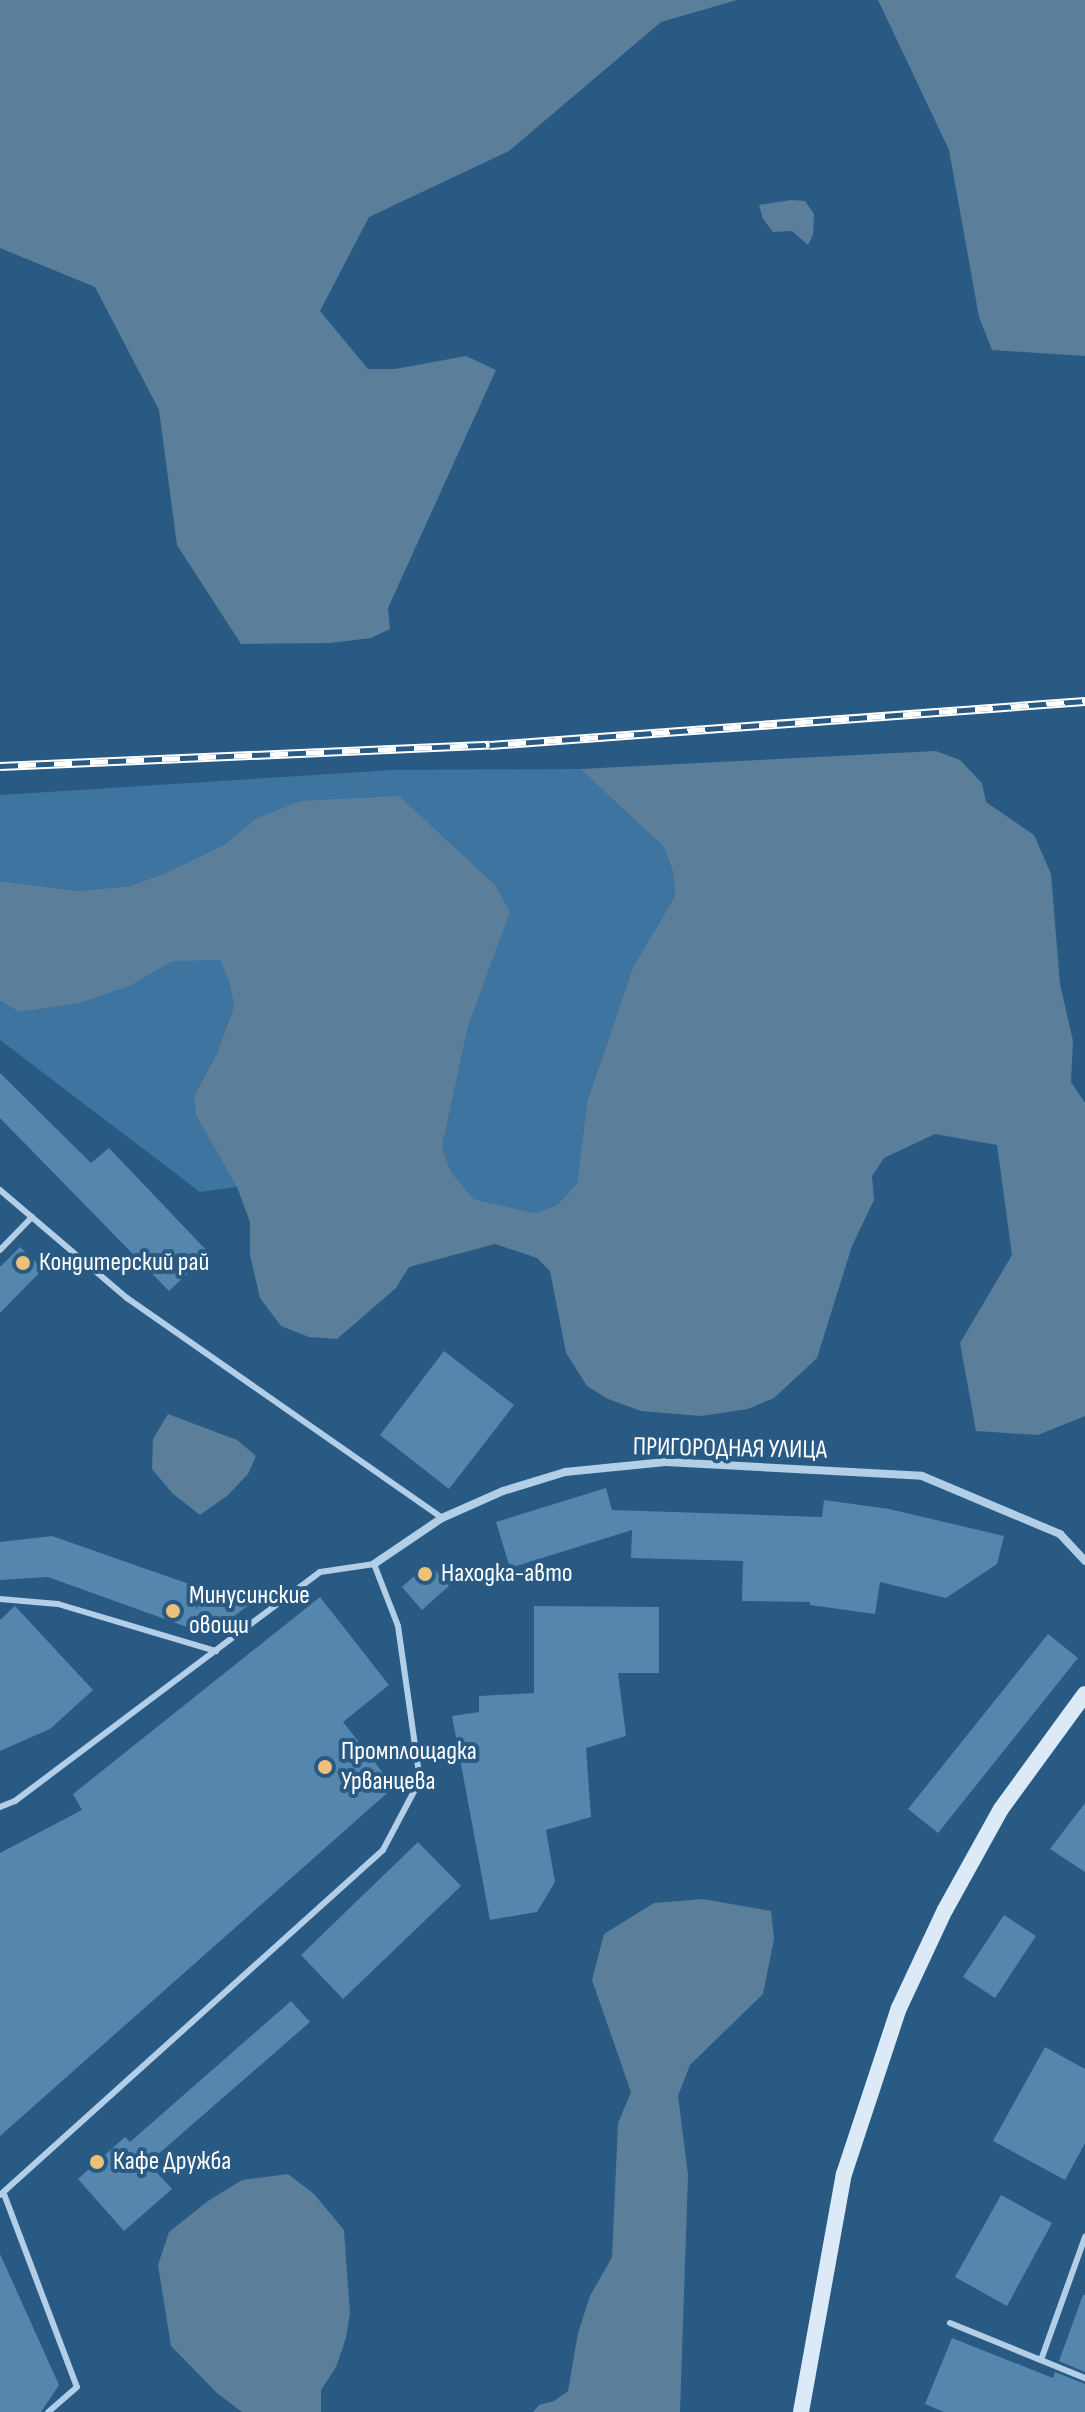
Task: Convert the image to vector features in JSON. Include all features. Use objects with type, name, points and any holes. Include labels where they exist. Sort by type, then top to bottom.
[{"type":"street","name":"ПРИГОРОДНАЯ УЛИЦА","points":[[374,1564],[442,1518],[503,1491],[565,1472],[666,1462],[922,1476],[1060,1534],[1085,1561]]},
{"type":"street","points":[[801,2412],[844,2174],[899,2008],[945,1910],[1001,1809],[1085,1694]]},
{"type":"lane","points":[[0,1190],[127,1298],[442,1518]]},
{"type":"lane","points":[[0,1250],[32,1217]]},
{"type":"lane","points":[[0,1807],[15,1801],[320,1572],[374,1564],[398,1626],[420,1780],[383,1850],[2,2195],[77,2387],[48,2412]]},
{"type":"lane","points":[[0,1599],[58,1604],[216,1651]]},
{"type":"lane","points":[[1041,2360],[1085,2237]]},
{"type":"lane","points":[[950,2323],[1085,2378]]},
{"type":"shaded area","points":[[0,0],[737,0],[661,22],[509,151],[369,217],[320,311],[368,369],[395,369],[466,356],[496,370],[388,608],[390,629],[371,638],[330,643],[241,644],[177,545],[159,410],[95,287],[0,248]]},
{"type":"shaded area","points":[[878,0],[1085,0],[1085,356],[992,350],[979,317],[949,150]]},
{"type":"shaded area","points":[[805,201],[814,214],[813,235],[808,245],[792,231],[773,232],[763,219],[759,205]]},
{"type":"shaded area","points":[[936,751],[960,760],[982,783],[986,802],[1034,835],[1051,874],[1060,984],[1073,1041],[1071,1082],[1085,1103],[1085,1416],[1038,1435],[976,1431],[960,1343],[1012,1255],[997,1145],[935,1134],[884,1158],[872,1176],[874,1200],[852,1246],[817,1358],[774,1398],[748,1409],[701,1416],[641,1411],[608,1399],[587,1386],[566,1353],[550,1271],[537,1258],[495,1244],[409,1267],[396,1288],[337,1339],[309,1337],[281,1326],[260,1298],[250,1255],[250,1222],[237,1187],[196,1115],[194,1096],[217,1053],[234,1006],[220,960],[173,961],[132,985],[79,1003],[19,1012],[0,1001],[0,881],[78,891],[130,886],[168,872],[225,844],[255,819],[301,801],[399,796],[495,885],[510,912],[468,1027],[442,1147],[451,1172],[474,1199],[535,1213],[557,1205],[577,1183],[587,1102],[633,967],[675,896],[673,872],[664,847],[580,769]]},
{"type":"shaded area","points":[[580,769],[664,847],[673,872],[675,896],[633,967],[587,1102],[577,1183],[557,1205],[535,1213],[474,1199],[451,1172],[442,1147],[468,1027],[510,911],[255,819],[225,844],[168,872],[130,886],[78,891],[0,881],[0,795],[393,770]]},
{"type":"shaded area","points":[[199,958],[220,960],[234,1006],[217,1053],[194,1096],[237,1187],[200,1192],[0,1040],[0,1001],[19,1012],[132,985],[173,961]]},
{"type":"shaded area","points":[[168,1414],[237,1440],[256,1456],[248,1474],[227,1496],[200,1515],[172,1493],[152,1469],[153,1439]]},
{"type":"shaded area","points":[[703,1899],[771,1911],[774,1939],[763,1994],[690,2065],[678,2096],[688,2175],[680,2412],[533,2412],[539,2405],[554,2401],[568,2391],[578,2333],[590,2296],[612,2257],[618,2123],[631,2092],[592,1980],[604,1934],[654,1903]]},
{"type":"shaded area","points":[[288,2174],[314,2194],[344,2230],[350,2313],[346,2338],[336,2367],[321,2390],[321,2412],[242,2412],[217,2393],[171,2346],[158,2265],[169,2232],[208,2201],[242,2180]]},
{"type":"building","points":[[0,1073],[91,1163],[109,1148],[209,1253],[169,1291],[0,1118]]},
{"type":"building","points":[[20,1247],[43,1269],[0,1313],[0,1267]]},
{"type":"building","points":[[444,1351],[514,1405],[449,1489],[380,1435]]},
{"type":"building","points":[[606,1488],[612,1510],[822,1517],[824,1500],[889,1509],[1004,1536],[997,1564],[946,1598],[880,1582],[875,1614],[810,1605],[810,1602],[742,1601],[743,1561],[631,1558],[632,1530],[510,1568],[496,1522]]},
{"type":"building","points":[[52,1536],[249,1605],[209,1635],[48,1577],[0,1580],[0,1542]]},
{"type":"building","points":[[429,1563],[449,1586],[422,1610],[402,1587]]},
{"type":"building","points":[[320,1597],[389,1685],[343,1722],[394,1787],[0,2136],[0,1853],[82,1810],[73,1794]]},
{"type":"building","points":[[15,1606],[93,1690],[50,1729],[0,1751],[0,1620]]},
{"type":"building","points":[[534,1606],[659,1607],[659,1673],[618,1673],[626,1736],[586,1748],[591,1817],[546,1830],[555,1882],[537,1912],[490,1920],[452,1716],[479,1712],[479,1696],[534,1693]]},
{"type":"building","points":[[1048,1634],[1078,1658],[938,1833],[908,1809]]},
{"type":"building","points":[[1085,1803],[1085,1872],[1050,1849]]},
{"type":"building","points":[[418,1842],[461,1886],[343,1999],[301,1955]]},
{"type":"building","points":[[1004,1915],[1036,1936],[995,1998],[963,1977]]},
{"type":"building","points":[[291,2001],[310,2022],[148,2163],[172,2189],[124,2231],[78,2179],[125,2137],[130,2142]]},
{"type":"building","points":[[1045,2047],[1085,2069],[1085,2143],[1065,2180],[993,2141]]},
{"type":"building","points":[[1001,2195],[1052,2223],[1007,2306],[955,2277]]},
{"type":"building","points":[[0,2254],[59,2385],[41,2412],[0,2412]]},
{"type":"building","points":[[1085,2295],[1085,2372],[1059,2361]]},
{"type":"building","points":[[952,2338],[1053,2378],[1055,2372],[1085,2384],[1085,2412],[944,2412],[925,2404]]},
{"type":"railway","points":[[0,766],[490,745],[1085,701]]},
{"type":"place","name":"Кондитерский рай","points":[[23,1263]]},
{"type":"place","name":"Находка-авто","points":[[425,1574]]},
{"type":"place","name":"Минусинские овощи","points":[[173,1611]]},
{"type":"place","name":"Промплощадка Урванцева","points":[[325,1767]]},
{"type":"place","name":"Кафе Дружба","points":[[97,2162]]}]
